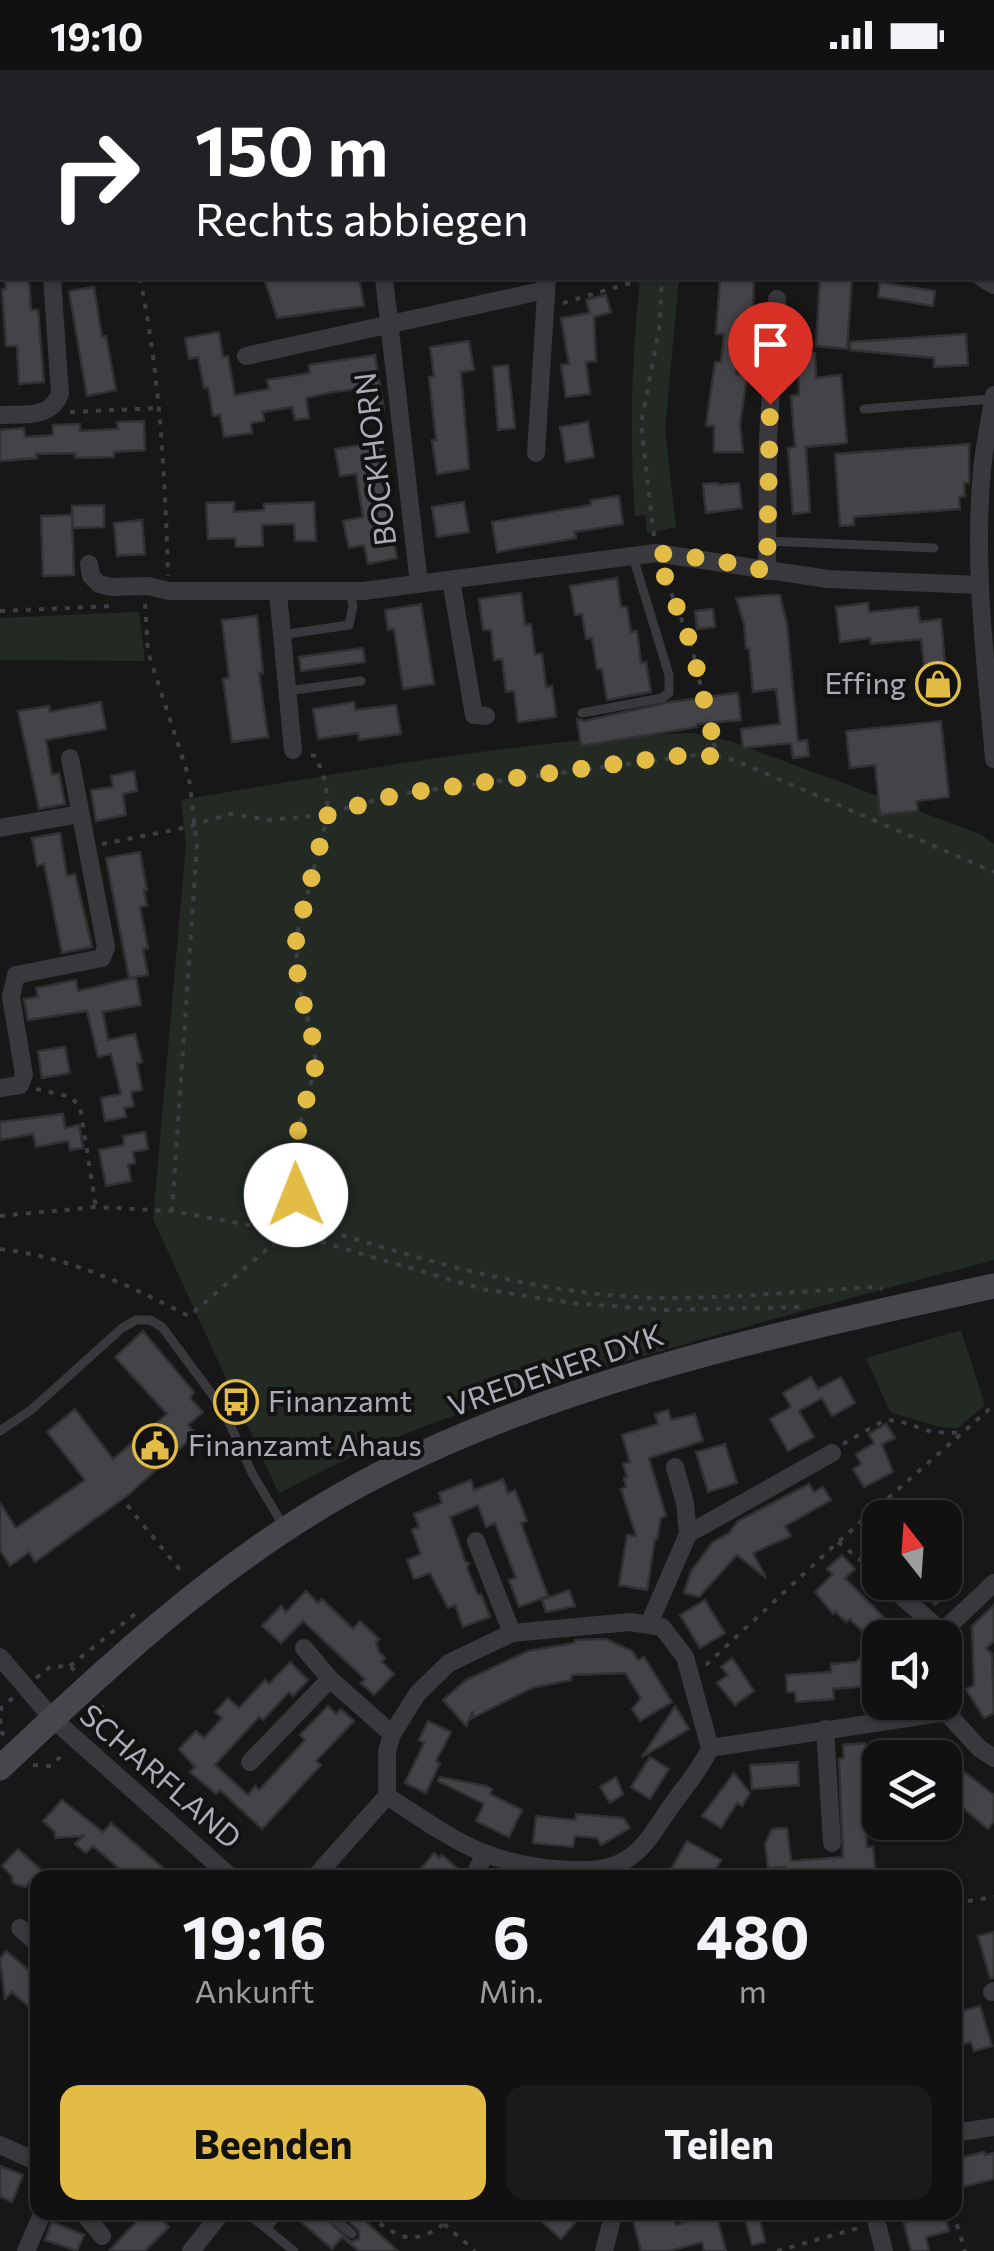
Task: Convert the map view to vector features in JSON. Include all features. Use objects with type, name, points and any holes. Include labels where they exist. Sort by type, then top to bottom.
[{"type":"main road","name":"VREDENER DYK","points":[[0,1768],[137,1640],[196,1593],[341,1495],[434,1449],[665,1366],[840,1320],[994,1286]]},
{"type":"street","points":[[0,415],[49,410],[60,394],[52,280]]},
{"type":"street","name":"BOCKHORN","points":[[384,280],[419,584]]},
{"type":"street","points":[[388,327],[545,292],[536,452]]},
{"type":"street","points":[[767,571],[768,438],[778,300]]},
{"type":"street","name":"BOCKHORN","points":[[246,356],[388,327]]},
{"type":"street","points":[[994,397],[982,471],[980,585],[994,759]]},
{"type":"street","points":[[89,564],[91,576],[99,584],[148,586],[164,597],[350,591],[656,553],[828,579],[980,585]]},
{"type":"street","points":[[452,580],[474,715],[486,716]]},
{"type":"street","points":[[278,593],[293,750]]},
{"type":"street","points":[[0,1088],[20,1085],[24,1075],[11,997],[16,975],[102,958],[106,948],[70,758]]},
{"type":"street","points":[[0,828],[80,814]]},
{"type":"street","points":[[688,1534],[832,1454]]},
{"type":"street","points":[[650,1624],[688,1534],[685,1503],[675,1468]]},
{"type":"street","points":[[476,1542],[512,1633]]},
{"type":"street","points":[[957,1620],[994,1583]]},
{"type":"street","points":[[905,1600],[926,1620]]},
{"type":"street","points":[[321,1870],[387,1796],[387,1752],[392,1734],[418,1694],[449,1663],[512,1633],[630,1622],[662,1626],[684,1657],[719,1746]]},
{"type":"street","points":[[304,1648],[330,1680],[392,1734]]},
{"type":"street","name":"SCHARFLAND","points":[[0,1656],[52,1718],[223,1870]]},
{"type":"street","points":[[250,1762],[330,1680]]},
{"type":"street","points":[[387,1796],[484,1856],[550,1869],[608,1868],[624,1862],[644,1846],[689,1779],[719,1746],[868,1720]]},
{"type":"street","points":[[957,1720],[979,1748],[994,1758]]},
{"type":"street","points":[[825,1729],[832,1843]]},
{"type":"street","points":[[477,1870],[484,1856]]},
{"type":"street","points":[[20,1928],[30,1937]]},
{"type":"street","points":[[962,2132],[994,2127]]},
{"type":"street","points":[[0,2145],[30,2158]]},
{"type":"street","points":[[26,2251],[40,2220]]},
{"type":"street","points":[[89,2220],[102,2236]]},
{"type":"street","points":[[190,2251],[215,2220]]},
{"type":"street","points":[[604,2251],[612,2220]]},
{"type":"street","points":[[876,2220],[884,2251]]},
{"type":"lane","points":[[864,409],[994,397]]},
{"type":"lane","points":[[767,541],[934,548]]},
{"type":"lane","points":[[582,713],[662,698],[669,693],[669,675],[632,555]]},
{"type":"lane","points":[[281,635],[349,626],[350,591]]},
{"type":"lane","points":[[287,692],[361,681]]},
{"type":"lane","points":[[0,1431],[31,1410],[122,1328],[136,1320],[150,1320],[162,1327],[204,1379],[286,1530]]},
{"type":"lane","points":[[256,2220],[294,2251]]},
{"type":"lane","points":[[266,2228],[273,2220]]},
{"type":"lane","points":[[336,2220],[352,2234]]},
{"type":"path","points":[[140,280],[160,408],[164,597],[146,604],[148,652],[189,778],[197,845],[172,1211]]},
{"type":"path","points":[[545,292],[632,280]]},
{"type":"path","points":[[662,280],[659,330],[642,424],[656,553],[691,644],[717,756]]},
{"type":"path","points":[[49,410],[78,413],[160,408]]},
{"type":"path","points":[[0,610],[128,605]]},
{"type":"path","points":[[0,1249],[35,1253],[82,1266],[190,1316],[288,1232],[296,1195],[294,1146],[316,1064],[298,984],[296,938],[328,814],[326,784],[316,756],[293,750]]},
{"type":"path","points":[[88,847],[230,814],[270,820],[328,814],[399,794],[674,756],[717,756],[994,872]]},
{"type":"path","points":[[20,1085],[70,1097],[80,1107],[96,1207]]},
{"type":"path","points":[[0,1216],[96,1207],[172,1211],[288,1232],[482,1288],[571,1304],[664,1310],[808,1306]]},
{"type":"path","points":[[290,1220],[486,1276],[574,1290],[665,1298],[874,1287],[892,1291]]},
{"type":"path","points":[[692,1678],[994,1405]]},
{"type":"path","points":[[832,1454],[883,1421],[896,1420],[932,1432],[962,1434]]},
{"type":"path","points":[[119,1495],[184,1575]]},
{"type":"path","points":[[838,1542],[862,1562]]},
{"type":"path","points":[[962,1902],[994,1897]]},
{"type":"path","points":[[352,2234],[365,2220]]},
{"type":"path","points":[[378,2220],[407,2238],[422,2236],[448,2220]]},
{"type":"path","points":[[777,2251],[869,2220]]},
{"type":"path","points":[[955,2220],[964,2251]]},
{"type":"path","points":[[444,2224],[475,2251]]},
{"type":"shaded area","points":[[640,280],[679,280],[665,430],[676,527],[647,533],[645,515],[635,516],[633,368]]},
{"type":"shaded area","points":[[139,612],[145,661],[0,660],[0,618]]},
{"type":"shaded area","points":[[693,733],[730,741],[980,834],[994,844],[994,1260],[713,1336],[488,1404],[361,1453],[279,1494],[153,1219],[186,844],[181,800],[500,749]]},
{"type":"shaded area","points":[[961,1330],[985,1405],[958,1428],[939,1427],[890,1412],[866,1358]]},
{"type":"building","points":[[5,280],[29,280],[31,310],[38,310],[44,382],[19,384],[17,346],[6,346],[2,289],[6,289]]},
{"type":"building","points":[[265,280],[359,280],[364,306],[277,318]]},
{"type":"building","points":[[720,280],[754,280],[751,350],[739,349],[736,374],[747,376],[740,425],[743,452],[714,452],[714,426],[706,426],[715,362],[721,362],[724,334],[716,334]]},
{"type":"building","points":[[820,280],[852,280],[847,349],[816,346]]},
{"type":"building","points":[[880,282],[935,291],[933,306],[878,297]]},
{"type":"building","points":[[94,287],[116,390],[87,396],[69,291]]},
{"type":"building","points":[[606,295],[611,312],[594,317],[596,361],[586,362],[590,394],[566,397],[561,365],[569,364],[561,318],[590,313],[586,300]]},
{"type":"building","points":[[219,332],[235,395],[269,389],[267,380],[310,373],[309,365],[375,355],[384,410],[363,413],[360,389],[332,392],[306,398],[309,418],[295,420],[292,407],[263,412],[264,421],[251,423],[252,433],[224,437],[220,415],[213,416],[198,357],[189,359],[185,338]]},
{"type":"building","points":[[966,334],[968,365],[934,367],[934,358],[850,350],[850,342]]},
{"type":"building","points":[[469,341],[474,370],[461,372],[469,469],[437,474],[432,440],[436,440],[430,347]]},
{"type":"building","points":[[815,353],[816,378],[841,375],[847,443],[806,447],[810,512],[793,514],[788,448],[795,447],[791,396],[799,395],[798,354]]},
{"type":"building","points":[[508,365],[515,428],[498,430],[493,367]]},
{"type":"building","points":[[144,421],[145,450],[114,452],[114,457],[36,454],[37,458],[0,461],[0,430],[24,428],[25,437],[53,435],[53,425],[80,424],[80,431],[118,429],[117,422]]},
{"type":"building","points":[[588,422],[594,457],[566,462],[560,427]]},
{"type":"building","points":[[381,442],[390,503],[386,504],[397,558],[368,564],[364,545],[349,548],[343,521],[363,517],[356,474],[340,476],[335,449]]},
{"type":"building","points":[[969,444],[969,483],[964,483],[965,496],[959,497],[960,509],[854,517],[854,525],[840,526],[835,454]]},
{"type":"building","points":[[739,483],[742,508],[706,513],[703,484]]},
{"type":"building","points":[[619,496],[623,524],[575,532],[576,538],[497,552],[492,522],[591,505],[591,500]]},
{"type":"building","points":[[234,502],[234,512],[264,510],[264,504],[314,502],[316,541],[295,541],[294,524],[262,525],[263,546],[236,547],[235,538],[208,539],[206,503]]},
{"type":"building","points":[[464,502],[469,532],[437,537],[432,507]]},
{"type":"building","points":[[104,505],[104,527],[72,528],[72,506]]},
{"type":"building","points":[[72,515],[74,575],[43,576],[41,516]]},
{"type":"building","points":[[142,520],[145,554],[117,556],[114,523]]},
{"type":"building","points":[[617,578],[621,607],[627,607],[631,632],[637,631],[641,663],[646,662],[651,692],[607,700],[592,638],[586,639],[582,614],[575,615],[570,586]]},
{"type":"building","points":[[521,593],[525,625],[531,624],[535,654],[542,654],[546,687],[552,686],[556,717],[518,722],[514,691],[506,692],[502,659],[494,660],[491,630],[483,630],[479,599]]},
{"type":"building","points":[[780,595],[787,625],[798,741],[807,740],[809,756],[793,758],[791,743],[743,748],[741,729],[780,724],[776,689],[753,692],[749,648],[736,598]]},
{"type":"building","points":[[868,603],[869,612],[918,607],[920,622],[941,619],[948,697],[928,699],[921,639],[871,644],[870,638],[840,642],[836,607]]},
{"type":"building","points":[[421,604],[434,684],[403,689],[394,629],[388,630],[385,610]]},
{"type":"building","points":[[713,609],[715,627],[697,629],[695,611]]},
{"type":"building","points":[[257,616],[263,673],[259,673],[268,737],[232,742],[223,679],[229,678],[222,620]]},
{"type":"building","points":[[363,648],[365,662],[301,671],[299,657]]},
{"type":"building","points":[[738,693],[741,720],[697,724],[581,746],[577,719],[584,721],[670,702]]},
{"type":"building","points":[[101,702],[106,729],[46,740],[52,775],[59,773],[65,804],[39,809],[18,711],[49,706],[50,712]]},
{"type":"building","points":[[354,702],[355,710],[396,705],[401,734],[359,740],[358,733],[318,739],[313,709]]},
{"type":"building","points":[[941,721],[949,797],[917,801],[918,811],[880,815],[875,765],[850,768],[846,731]]},
{"type":"building","points":[[134,771],[137,791],[123,794],[126,815],[96,821],[91,790],[113,787],[111,776]]},
{"type":"building","points":[[60,833],[67,876],[75,874],[92,947],[62,953],[44,864],[37,866],[32,838]]},
{"type":"building","points":[[140,852],[147,890],[147,906],[140,907],[148,948],[143,949],[148,975],[129,978],[106,858]]},
{"type":"building","points":[[136,977],[141,1005],[103,1012],[108,1040],[135,1034],[142,1062],[137,1063],[142,1090],[131,1092],[134,1106],[124,1108],[126,1117],[105,1121],[101,1098],[121,1094],[111,1054],[98,1057],[87,1011],[28,1020],[24,999],[38,997],[36,988],[76,980],[78,991]]},
{"type":"building","points":[[65,1047],[70,1073],[42,1078],[38,1051]]},
{"type":"building","points":[[63,1114],[65,1128],[79,1125],[83,1148],[70,1150],[68,1141],[36,1147],[33,1134],[0,1140],[0,1122]]},
{"type":"building","points":[[145,1132],[148,1149],[133,1152],[135,1163],[128,1165],[131,1181],[106,1186],[99,1150],[124,1145],[123,1136]]},
{"type":"building","name":"Finanzamt Ahaus","points":[[143,1331],[194,1392],[190,1398],[203,1412],[188,1425],[196,1434],[128,1495],[35,1562],[29,1552],[10,1566],[0,1550],[0,1503],[16,1528],[85,1480],[47,1432],[75,1409],[113,1459],[167,1414],[115,1357]]},
{"type":"building","points":[[811,1377],[818,1389],[841,1377],[855,1403],[832,1416],[822,1398],[799,1411],[814,1437],[788,1451],[770,1419],[791,1407],[783,1393]]},
{"type":"building","points":[[668,1410],[671,1420],[695,1414],[703,1441],[649,1458],[666,1516],[661,1518],[655,1539],[647,1590],[619,1585],[627,1535],[636,1536],[621,1489],[626,1487],[627,1477],[623,1464],[630,1462],[622,1435],[658,1424],[655,1414]]},
{"type":"building","points":[[886,1424],[895,1438],[882,1444],[893,1472],[864,1487],[853,1469],[861,1464],[856,1454],[874,1443],[869,1434]]},
{"type":"building","points":[[725,1444],[737,1483],[708,1492],[696,1452]]},
{"type":"building","points":[[503,1479],[508,1493],[515,1490],[527,1521],[521,1523],[548,1596],[519,1607],[509,1580],[516,1578],[495,1523],[486,1527],[478,1505],[450,1517],[469,1563],[467,1568],[490,1617],[463,1627],[455,1605],[448,1608],[430,1573],[414,1579],[407,1560],[421,1554],[412,1530],[419,1527],[414,1514],[442,1503],[439,1493],[471,1480],[474,1490]]},
{"type":"building","points":[[809,1484],[814,1492],[823,1487],[831,1500],[785,1526],[791,1536],[753,1553],[766,1578],[737,1555],[699,1597],[684,1593],[691,1571],[713,1542],[729,1533],[738,1521]]},
{"type":"building","points":[[842,1555],[855,1569],[845,1578],[862,1600],[886,1620],[862,1620],[862,1631],[850,1619],[846,1622],[835,1611],[833,1614],[815,1592],[833,1574],[827,1569]]},
{"type":"building","points":[[569,1590],[575,1606],[546,1612],[542,1600]]},
{"type":"building","points":[[306,1591],[318,1603],[322,1599],[353,1629],[360,1621],[379,1639],[379,1652],[385,1658],[382,1662],[394,1674],[374,1695],[361,1683],[365,1679],[303,1621],[281,1643],[262,1626],[281,1606],[286,1612]]},
{"type":"building","points":[[705,1600],[725,1633],[700,1648],[680,1615]]},
{"type":"building","points":[[994,1605],[994,1641],[986,1648],[992,1654],[994,1713],[984,1718],[966,1689],[974,1685],[972,1626]]},
{"type":"building","points":[[606,1639],[632,1651],[638,1660],[644,1657],[672,1702],[640,1721],[632,1709],[641,1698],[625,1673],[572,1675],[571,1680],[532,1688],[472,1718],[473,1711],[466,1726],[443,1700],[466,1680],[528,1651],[575,1640]]},
{"type":"building","points":[[862,1656],[862,1687],[833,1689],[834,1699],[796,1702],[795,1692],[787,1692],[786,1675],[831,1672],[831,1664],[856,1662]]},
{"type":"building","points":[[732,1658],[754,1691],[735,1705],[717,1683],[728,1675],[721,1667]]},
{"type":"building","points":[[290,1662],[308,1680],[293,1696],[289,1692],[263,1720],[259,1717],[215,1765],[248,1795],[255,1786],[259,1790],[305,1740],[300,1735],[328,1706],[336,1714],[341,1709],[354,1721],[316,1761],[321,1765],[262,1829],[220,1790],[216,1794],[190,1772],[195,1767],[179,1749],[196,1731],[204,1738],[222,1718],[215,1712],[228,1698],[239,1708],[265,1680],[269,1684]]},
{"type":"building","points":[[675,1706],[689,1729],[642,1757]]},
{"type":"building","points":[[428,1721],[451,1732],[426,1793],[405,1783],[424,1743],[419,1740]]},
{"type":"building","points":[[862,1743],[862,1840],[866,1840],[867,1847],[873,1847],[875,1869],[768,1868],[765,1844],[772,1829],[787,1828],[791,1861],[843,1857],[839,1759],[844,1758],[843,1745]]},
{"type":"building","points":[[650,1757],[669,1769],[650,1799],[631,1787]]},
{"type":"building","points":[[798,1762],[799,1785],[752,1789],[750,1765]]},
{"type":"building","points":[[962,1770],[994,1795],[994,1821],[988,1829],[962,1807]]},
{"type":"building","points":[[734,1773],[750,1793],[742,1806],[737,1803],[721,1828],[702,1816]]},
{"type":"building","points":[[440,1777],[486,1786],[492,1789],[490,1794],[522,1810],[509,1837],[476,1821],[484,1804],[438,1781]]},
{"type":"building","points":[[616,1777],[623,1794],[610,1803],[600,1787]]},
{"type":"building","points":[[62,1800],[103,1832],[111,1823],[166,1870],[119,1870],[93,1846],[86,1853],[75,1844],[83,1836],[55,1838],[55,1832],[43,1821]]},
{"type":"building","points":[[576,1814],[623,1818],[630,1828],[601,1845],[597,1838],[575,1836],[573,1847],[533,1843],[536,1816],[575,1820]]},
{"type":"building","points":[[687,1841],[721,1860],[715,1870],[671,1870]]},
{"type":"building","points":[[18,1849],[41,1870],[30,1870],[30,1882],[25,1887],[13,1883],[2,1866]]},
{"type":"building","points":[[434,1853],[459,1870],[420,1870]]},
{"type":"building","points":[[994,1932],[994,1978],[990,1978],[978,1936]]},
{"type":"building","points":[[6,1951],[30,1971],[30,2008],[12,1992],[5,1999],[0,1959]]},
{"type":"building","points":[[980,2006],[992,2046],[974,2051],[971,2042],[962,2044],[962,2011]]},
{"type":"building","points":[[994,2153],[994,2179],[962,2187],[962,2157]]},
{"type":"building","points":[[0,2166],[23,2175],[12,2202],[0,2196]]},
{"type":"building","points":[[162,2220],[169,2227],[145,2251],[109,2251],[136,2222]]},
{"type":"building","points":[[299,2220],[328,2220],[351,2242],[359,2239],[359,2231],[348,2220],[364,2220],[398,2251],[359,2251],[342,2237],[332,2249]]},
{"type":"building","points":[[540,2220],[577,2220],[561,2239]]},
{"type":"building","points":[[633,2220],[674,2220],[676,2225],[718,2220],[726,2251],[704,2251],[702,2242],[670,2251],[641,2251]]},
{"type":"building","points":[[745,2220],[760,2220],[765,2242],[752,2245]]},
{"type":"building","points":[[946,2220],[949,2231],[926,2237],[929,2251],[911,2251],[904,2223]]},
{"type":"building","points":[[52,2222],[84,2235],[77,2251],[45,2240]]},
{"type":"place","name":"Effing","points":[[938,684]]},
{"type":"place","name":"Finanzamt","points":[[236,1402]]},
{"type":"place","name":"Finanzamt Ahaus","points":[[155,1446]]},
{"type":"route","points":[[296,1195],[294,1146],[316,1064],[316,1050],[298,984],[297,925],[328,814],[399,794],[674,756],[717,756],[691,644],[656,553],[767,571],[770,404]]}]
